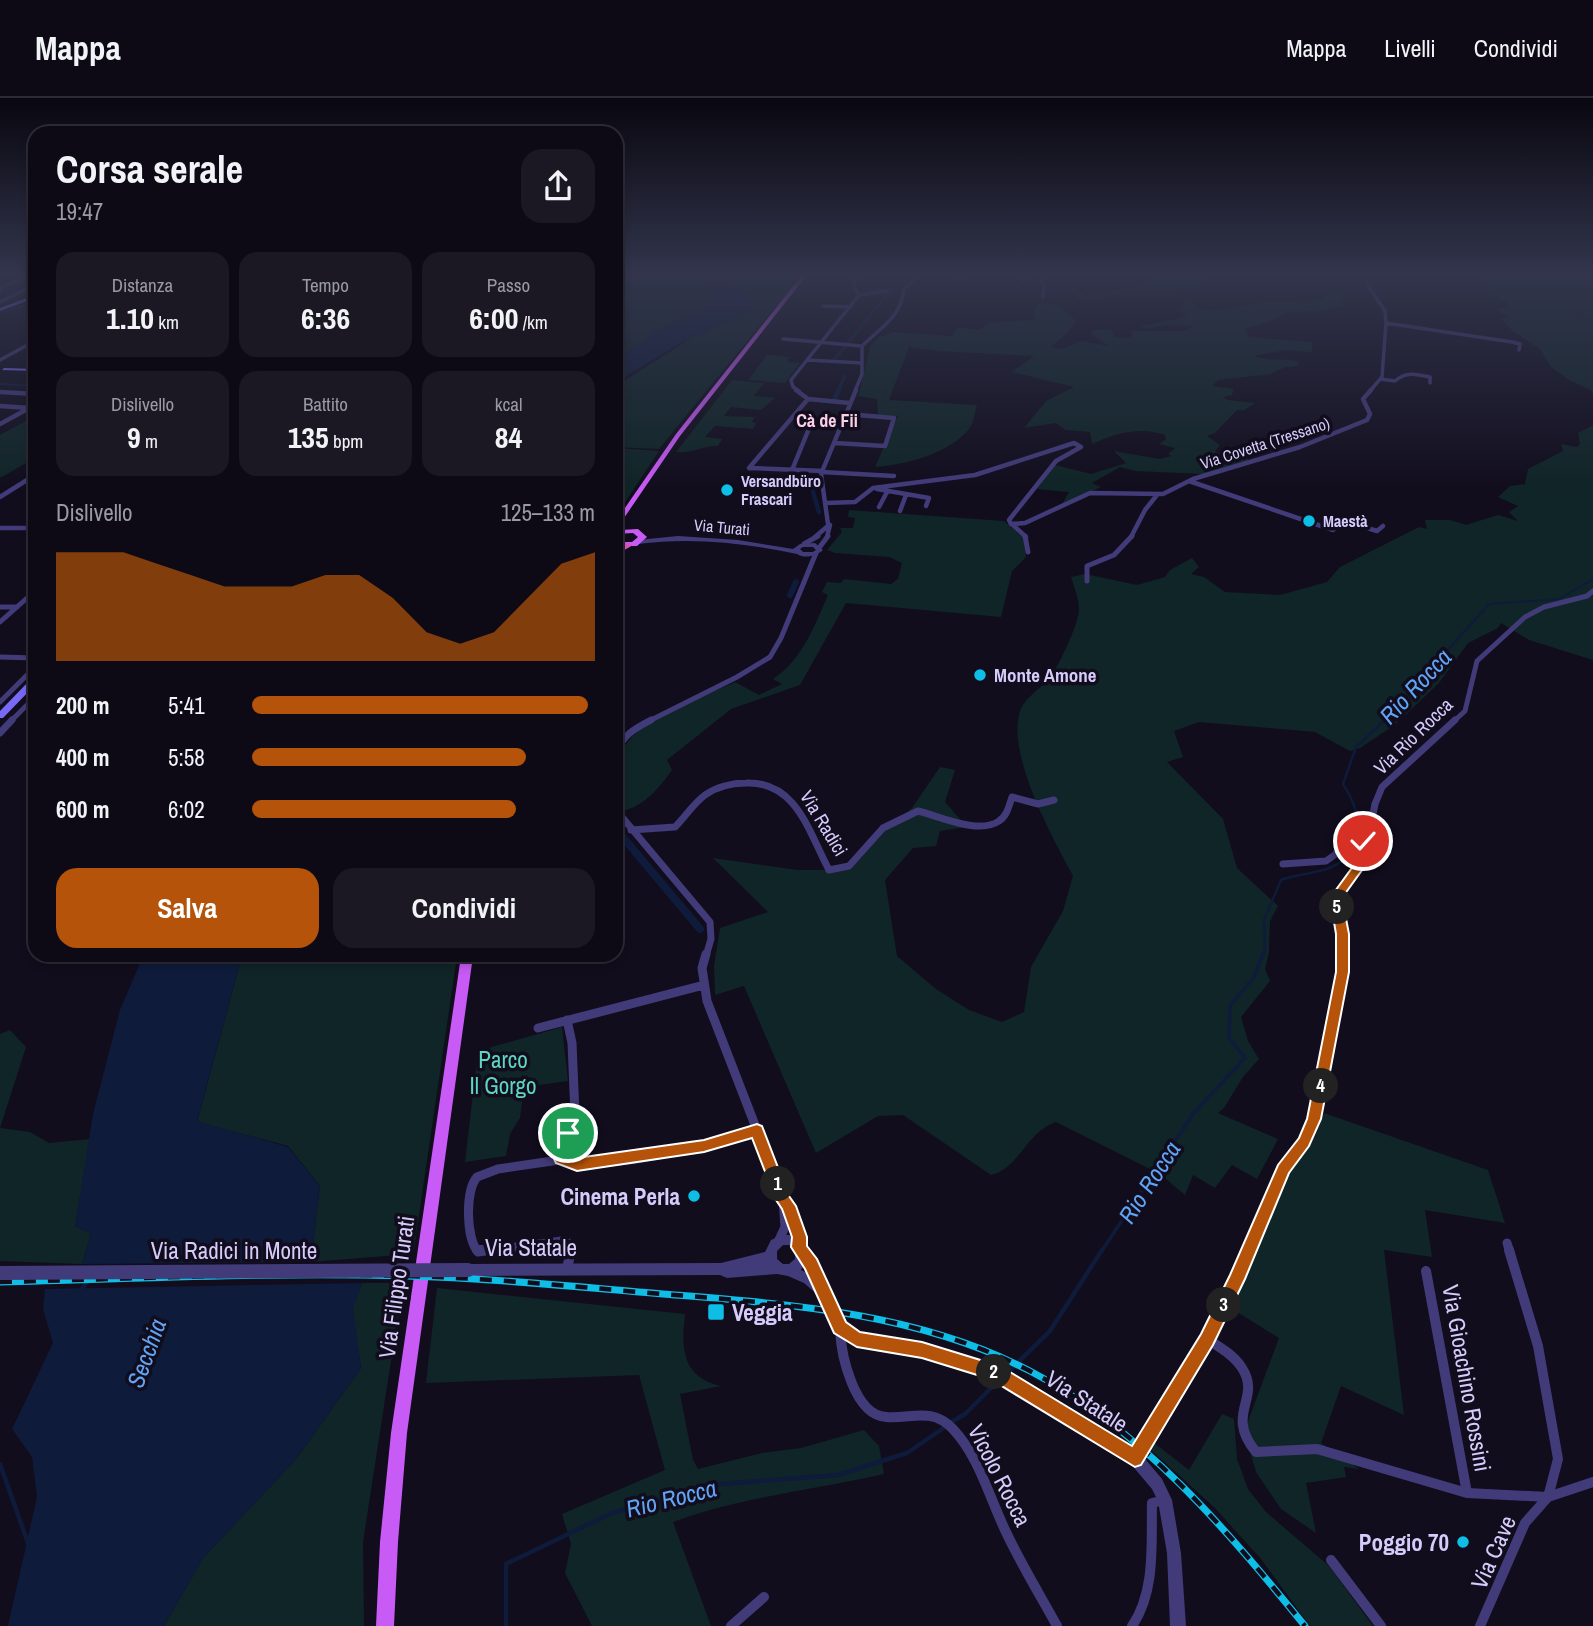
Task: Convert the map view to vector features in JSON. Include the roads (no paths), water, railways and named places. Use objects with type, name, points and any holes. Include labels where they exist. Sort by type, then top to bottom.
[{"type":"highway","points":[[623,549],[634,544]]},
{"type":"main road","points":[[623,520],[678,435],[748,346]]},
{"type":"main road","points":[[1,368],[28,370]]},
{"type":"main road","points":[[623,544],[634,544],[643,537],[629,524],[627,513]]},
{"type":"main road","points":[[623,531],[638,532]]},
{"type":"main road","points":[[0,716],[28,687]]},
{"type":"main road","name":"Via Filippo Turati","points":[[385,1626],[399,1433],[466,962]]},
{"type":"street","points":[[1,368],[25,346]]},
{"type":"street","points":[[817,346],[790,384],[808,399],[850,403]]},
{"type":"street","points":[[623,739],[632,730],[770,657],[781,638],[818,551],[828,536],[830,528],[822,472],[862,374],[862,346]]},
{"type":"street","points":[[1383,346],[1385,363],[1380,379],[1395,381],[1399,376],[1412,373],[1430,377],[1430,383]]},
{"type":"street","points":[[807,360],[862,363]]},
{"type":"street","name":"Via Covetta (Tressano)","points":[[1013,525],[1068,505],[1090,493],[1158,495],[1188,481],[1300,447],[1367,420],[1370,414],[1363,399],[1380,379]]},
{"type":"street","points":[[0,392],[28,394]]},
{"type":"street","points":[[808,399],[749,468],[894,477]]},
{"type":"street","points":[[0,406],[28,408]]},
{"type":"street","points":[[2,423],[28,409]]},
{"type":"street","points":[[835,443],[885,446],[894,418],[846,414]]},
{"type":"street","points":[[792,470],[808,431]]},
{"type":"street","points":[[826,503],[855,502],[873,488],[975,475],[1071,443],[1080,445],[1081,447],[1061,455],[1046,470],[1031,490],[1023,508],[1009,520],[1027,538],[1028,552]]},
{"type":"street","points":[[0,497],[28,479]]},
{"type":"street","name":"Via Covetta (Tressano)","points":[[1188,481],[1334,530],[1345,521],[1372,531],[1383,526]]},
{"type":"street","points":[[873,488],[929,498],[926,506]]},
{"type":"street","points":[[879,507],[887,492]]},
{"type":"street","points":[[900,511],[906,495]]},
{"type":"street","points":[[1087,582],[1087,566],[1109,559],[1133,536],[1145,506],[1158,495]]},
{"type":"street","points":[[800,549],[821,534],[828,524]]},
{"type":"street","points":[[0,528],[28,528]]},
{"type":"street","points":[[638,532],[668,538]]},
{"type":"street","points":[[634,544],[668,538]]},
{"type":"street","name":"Via Turati","points":[[668,538],[702,538],[800,549]]},
{"type":"street","points":[[800,549],[818,551]]},
{"type":"street","points":[[800,549],[818,551]]},
{"type":"street","points":[[800,549],[811,566]]},
{"type":"street","name":"Via Rio Rocca","points":[[1135,1458],[1207,1339],[1237,1279],[1283,1170],[1304,1142],[1314,1119],[1342,972],[1342,934],[1336,898],[1359,866],[1382,787],[1465,711],[1477,661],[1525,617],[1544,607],[1587,596],[1593,591]]},
{"type":"street","points":[[0,622],[28,597]]},
{"type":"street","points":[[0,607],[17,607]]},
{"type":"street","points":[[0,657],[28,658]]},
{"type":"street","points":[[0,702],[28,674]]},
{"type":"street","points":[[0,733],[28,704]]},
{"type":"street","name":"Via Radici","points":[[631,830],[675,827],[704,796],[726,786],[752,781],[781,787],[796,805],[829,870],[843,870],[862,857],[881,830],[918,811],[977,827],[998,822],[1007,811],[1012,797],[1038,804],[1054,800]]},
{"type":"street","points":[[623,819],[710,922],[711,939],[702,968],[704,985],[720,1041],[783,1200],[785,1227],[769,1256],[772,1263],[808,1279],[826,1295]]},
{"type":"street","points":[[1283,864],[1310,863],[1331,858],[1336,853],[1342,837],[1365,842]]},
{"type":"street","points":[[538,1028],[704,985]]},
{"type":"street","points":[[562,1159],[567,1150],[568,1133],[575,1115],[572,1043],[567,1020]]},
{"type":"street","points":[[567,1269],[572,1254],[568,1243],[562,1241],[478,1252],[472,1246],[469,1230],[471,1185],[476,1178],[486,1171],[562,1159],[577,1164],[704,1146],[757,1130]]},
{"type":"street","points":[[783,1200],[789,1206],[800,1237],[800,1261],[783,1269]]},
{"type":"street","points":[[778,1243],[787,1241],[800,1249],[826,1295],[840,1328]]},
{"type":"street","points":[[1507,1243],[1538,1346],[1558,1459],[1548,1497]]},
{"type":"street","name":"Via Statale","points":[[468,1270],[721,1269],[769,1256]]},
{"type":"street","name":"Via Statale","points":[[721,1269],[726,1272],[783,1269]]},
{"type":"street","name":"Via Radici in Monte","points":[[0,1273],[468,1270]]},
{"type":"street","name":"Via Gioachino Rossini","points":[[1426,1271],[1467,1493]]},
{"type":"street","name":"Via Statale","points":[[840,1328],[857,1339],[922,1350],[994,1372],[1015,1382],[1135,1458],[1157,1484],[1165,1500],[1174,1553],[1178,1626]]},
{"type":"street","name":"Vicolo Rocca","points":[[840,1328],[840,1345],[860,1403],[873,1415],[888,1418],[919,1412],[940,1418],[958,1434],[984,1481],[1006,1534],[1057,1626]]},
{"type":"street","points":[[1207,1339],[1234,1359],[1246,1374],[1248,1388],[1240,1426],[1243,1439],[1256,1452],[1317,1449],[1467,1493],[1548,1497],[1593,1482]]},
{"type":"street","name":"Via Cave","points":[[1480,1626],[1492,1605],[1517,1537],[1548,1497]]},
{"type":"street","points":[[1134,1623],[1148,1589],[1152,1503],[1165,1500]]},
{"type":"street","points":[[1331,1560],[1381,1626]]},
{"type":"street","points":[[731,1626],[764,1597]]},
{"type":"water","points":[[637,346],[675,346],[623,378],[623,354]]},
{"type":"water","points":[[140,962],[240,962],[197,1121],[288,1147],[320,1186],[311,1262],[82,1264],[91,1233],[75,1226],[93,1114],[120,1010]]},
{"type":"water","name":"Secchia","points":[[362,1283],[353,1309],[361,1368],[296,1459],[203,1558],[164,1626],[8,1626],[37,1497],[32,1457],[12,1429],[53,1343],[43,1309],[45,1289]]},
{"type":"waterway","points":[[834,360],[845,346]]},
{"type":"waterway","points":[[838,391],[845,376]]},
{"type":"waterway","points":[[0,384],[28,386]]},
{"type":"waterway","points":[[834,400],[839,390]]},
{"type":"waterway","points":[[808,475],[819,512]]},
{"type":"waterway","name":"Rio Rocca","points":[[1384,721],[1489,604],[1559,599],[1593,579]]},
{"type":"waterway","points":[[790,595],[796,582]]},
{"type":"waterway","name":"Rio Rocca","points":[[1263,956],[1264,920],[1281,880],[1329,868],[1342,861],[1356,842],[1357,819],[1343,784],[1356,747],[1384,721]]},
{"type":"waterway","points":[[623,837],[700,929]]},
{"type":"waterway","name":"Rio Rocca","points":[[1101,1252],[1193,1114],[1245,1058],[1229,1038],[1230,1006],[1254,977],[1263,954]]},
{"type":"waterway","name":"Rio Rocca","points":[[1005,1375],[1050,1331],[1102,1250]]},
{"type":"waterway","points":[[81,1290],[90,1278]]},
{"type":"waterway","name":"Rio Rocca","points":[[950,1423],[965,1414],[1000,1379]]},
{"type":"waterway","name":"Rio Rocca","points":[[506,1626],[506,1564],[612,1513],[721,1484],[838,1475],[907,1453],[945,1427]]},
{"type":"waterway","points":[[0,1464],[28,1543]]},
{"type":"railway","points":[[0,1282],[254,1275],[438,1277],[804,1307],[896,1323],[942,1335],[987,1351],[1030,1371],[1110,1422],[1146,1452],[1213,1518],[1305,1626]]},
{"type":"place","name":"Versandbüro Frascari","points":[[727,490]]},
{"type":"place","name":"Maestà","points":[[1309,521]]},
{"type":"place","name":"Monte Amone","points":[[980,675]]},
{"type":"place","name":"Cinema Perla","points":[[694,1196]]},
{"type":"place","name":"Veggia","points":[[716,1312]]},
{"type":"place","name":"Poggio 70","points":[[1463,1542]]},
{"type":"district","name":"Cà de Fii","points":[[827,420]]},
{"type":"park label","name":"Parco Il Gorgo","points":[[503,1072]]}]
